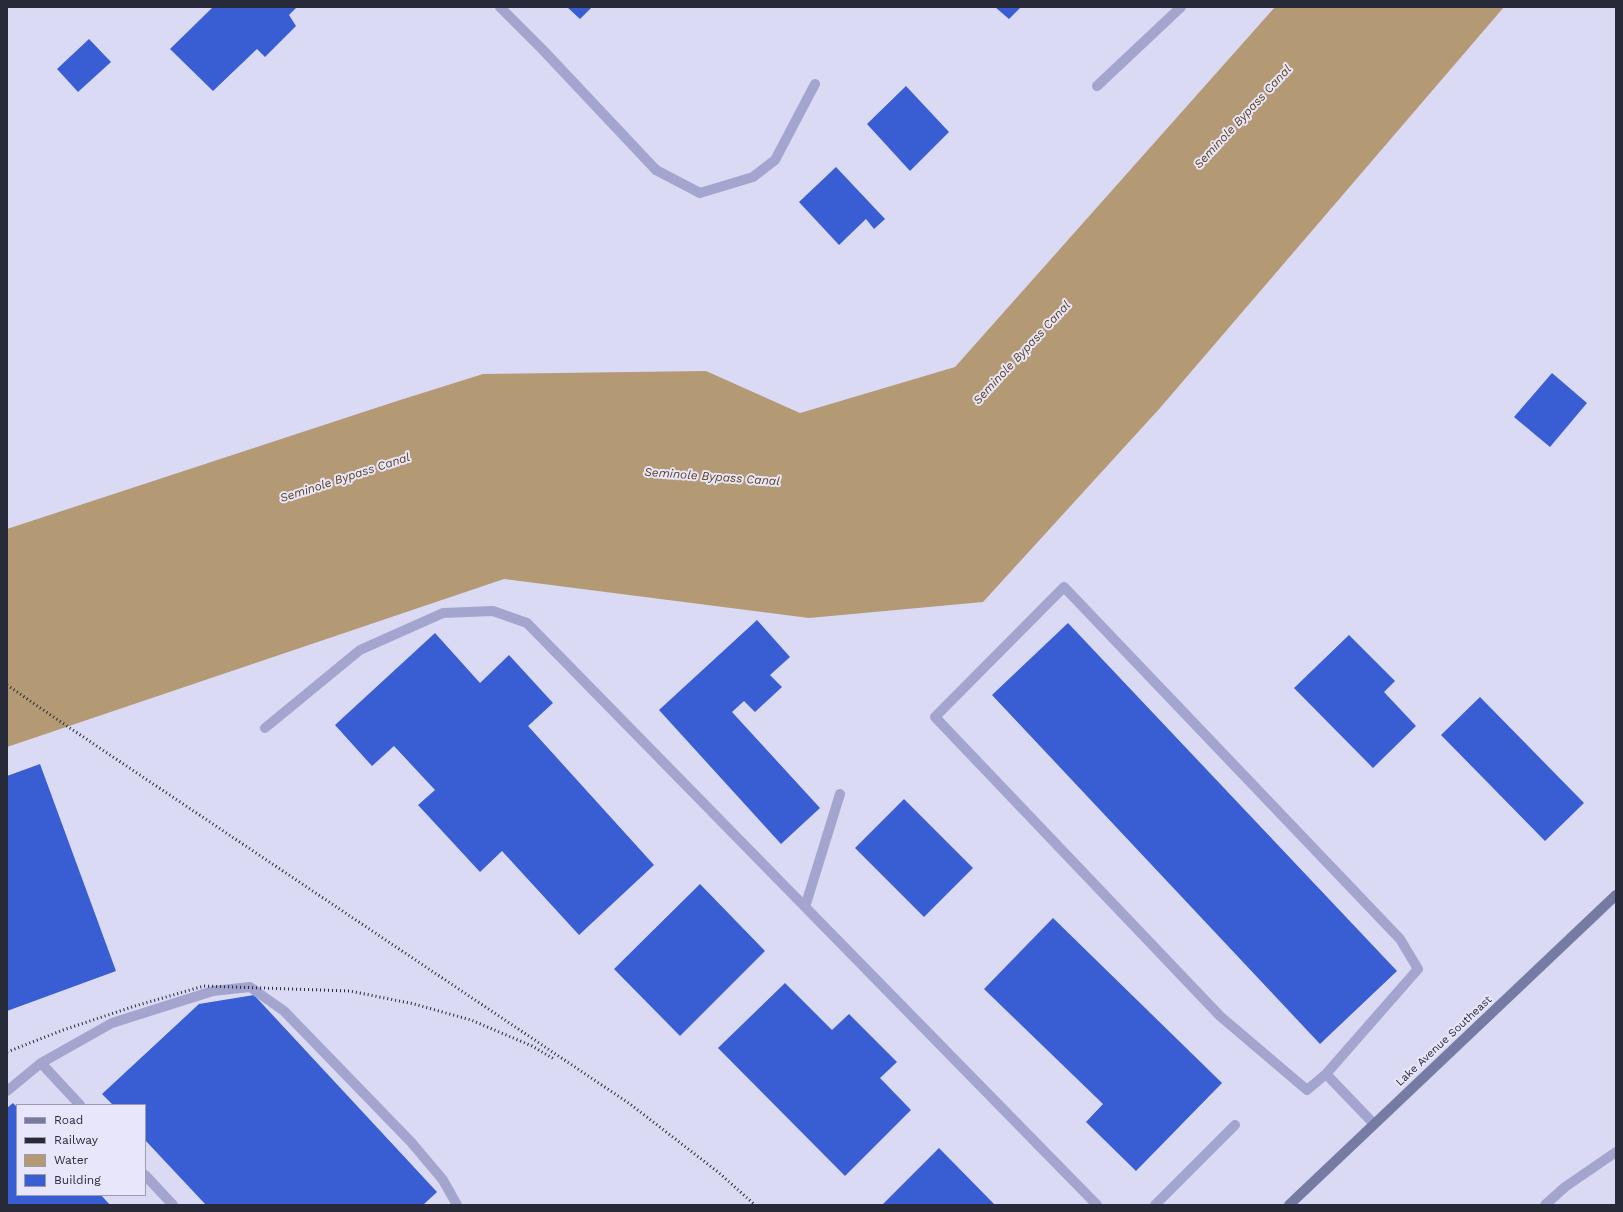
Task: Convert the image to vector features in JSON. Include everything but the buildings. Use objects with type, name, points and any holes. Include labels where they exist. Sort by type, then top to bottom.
[{"type":"street","points":[[500,7],[542,49],[656,170],[700,192],[753,177],[775,160],[815,84]]},
{"type":"street","points":[[1098,86],[1181,7]]},
{"type":"street","points":[[1064,587],[1400,939],[1418,969],[1326,1074],[1307,1090],[1220,1016],[935,717],[1064,587]]},
{"type":"street","points":[[265,728],[360,650],[443,613],[493,611],[527,623],[1098,1205]]},
{"type":"street","points":[[805,907],[840,794]]},
{"type":"street","name":"Lake Avenue Southeast","points":[[1291,1205],[1374,1124],[1616,895]]},
{"type":"street","points":[[7,1091],[41,1064],[112,1023],[213,990],[250,987],[284,1011],[410,1142],[442,1180],[457,1205]]},
{"type":"street","points":[[41,1064],[79,1104]]},
{"type":"street","points":[[1326,1074],[1374,1124]]},
{"type":"street","points":[[1155,1205],[1235,1124]]},
{"type":"street","points":[[1545,1205],[1565,1187],[1616,1152]]},
{"type":"street","points":[[146,1176],[173,1205]]},
{"type":"water","name":"Seminole Bypass Canal","points":[[1275,7],[1504,7],[1160,408],[983,602],[809,618],[504,579],[7,747],[7,529],[483,374],[706,371],[800,413],[955,367]]},
{"type":"railway","points":[[7,685],[630,1104],[718,1172],[755,1205]]},
{"type":"railway","points":[[7,1052],[63,1030],[135,1006],[204,986],[350,991],[414,1004],[471,1020],[532,1046],[554,1059]]}]
